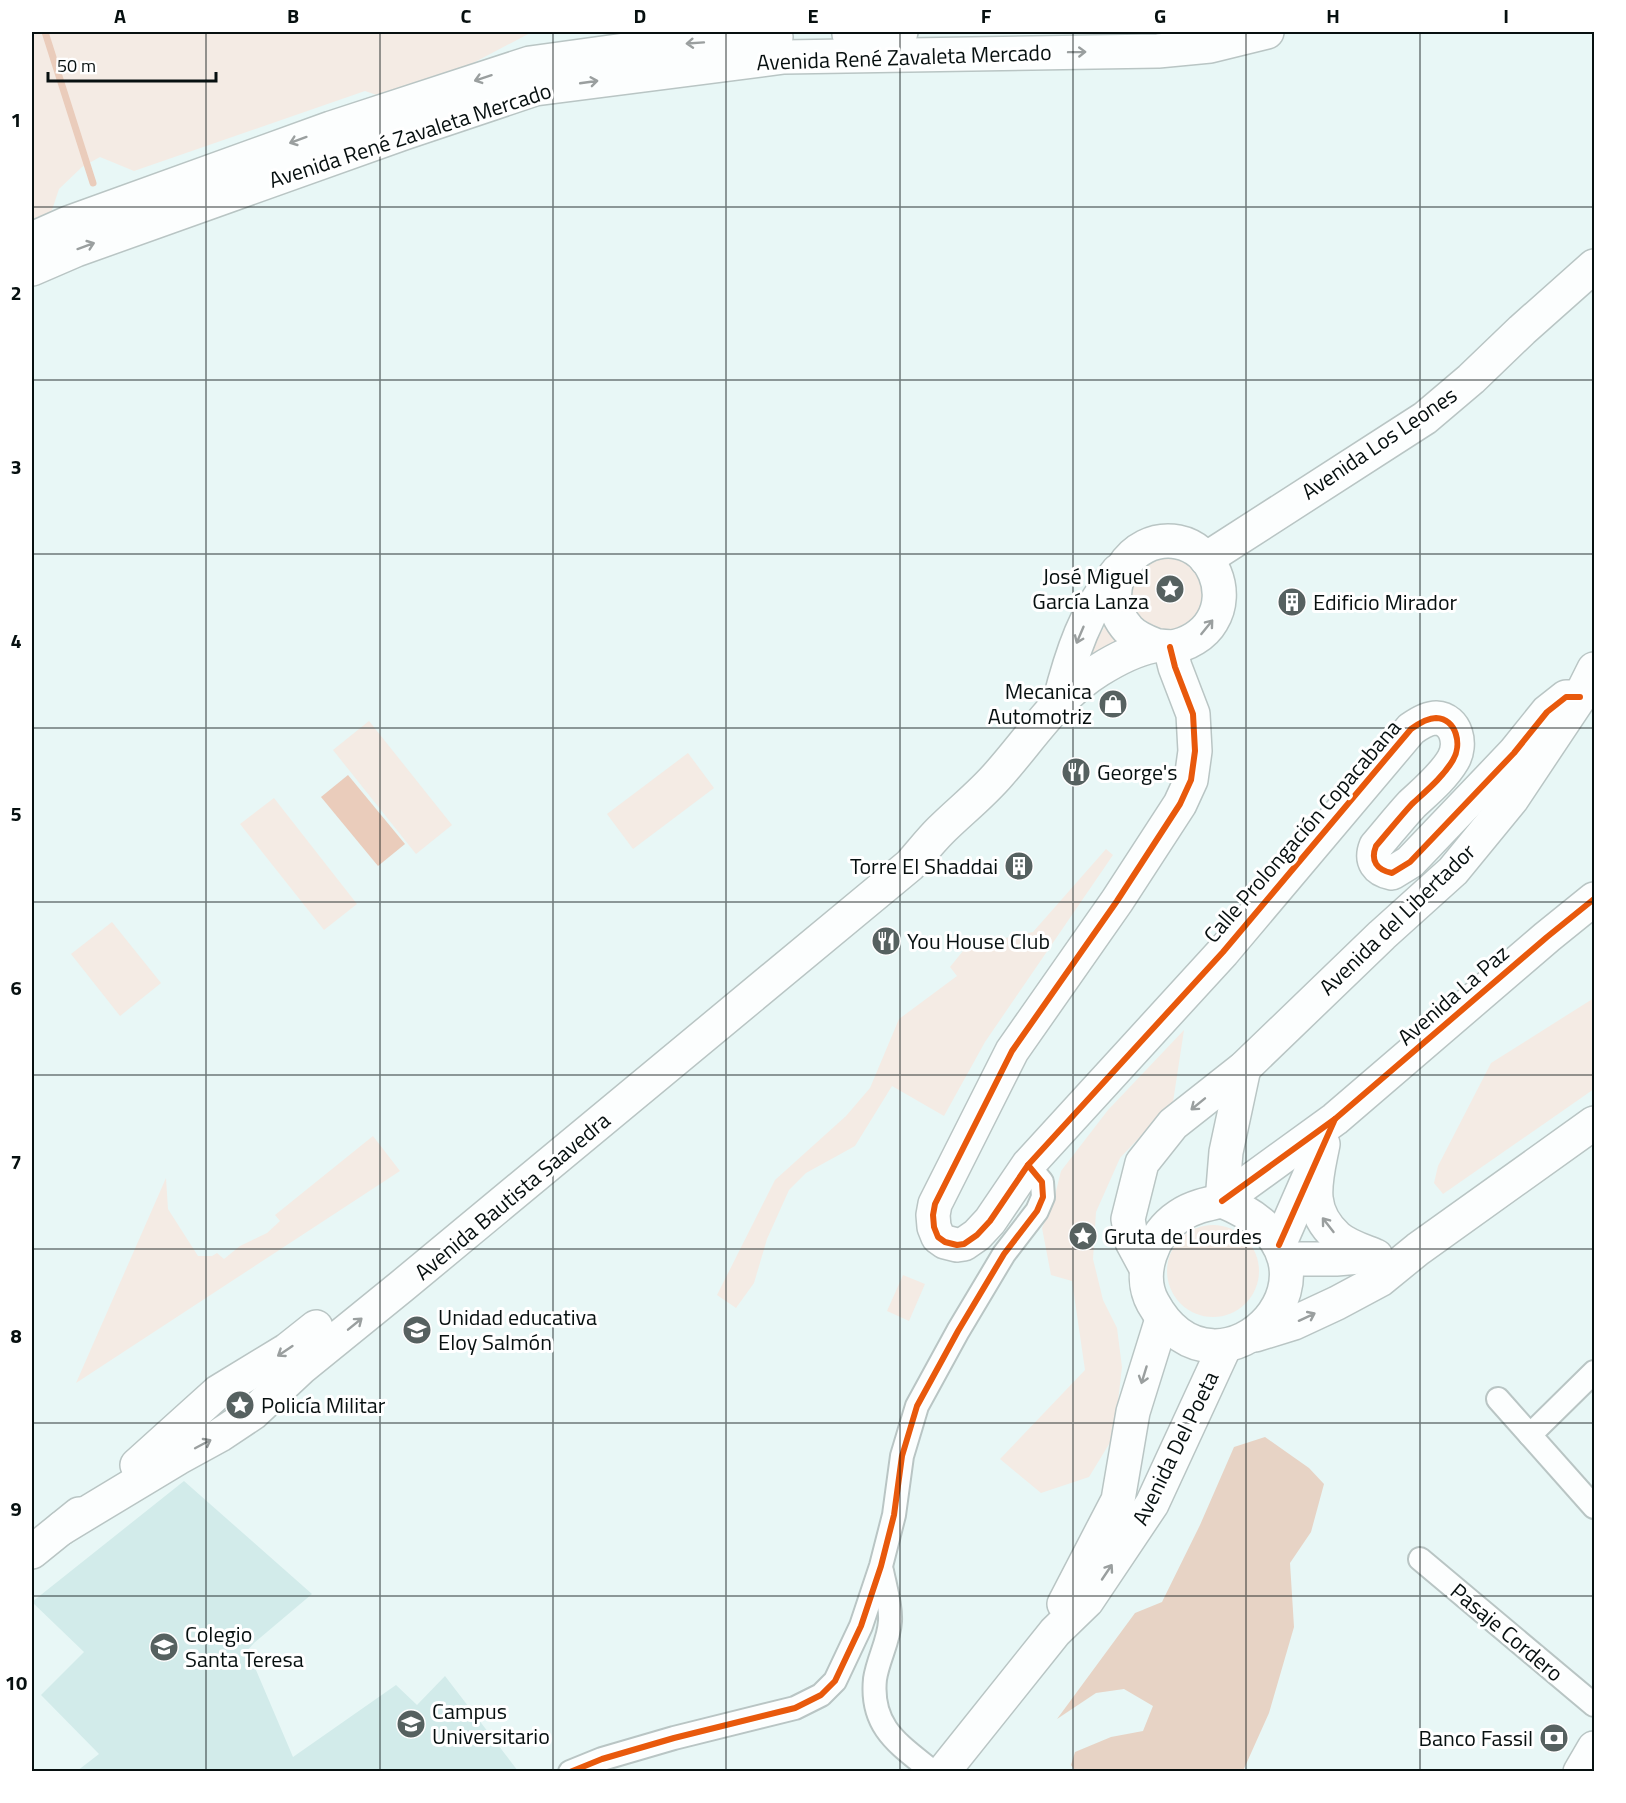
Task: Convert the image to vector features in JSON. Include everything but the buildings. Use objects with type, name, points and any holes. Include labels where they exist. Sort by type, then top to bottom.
[{"type":"main road","points":[[530,63],[577,32]]},
{"type":"main road","name":"Avenida René Zavaleta Mercado","points":[[32,239],[331,128],[530,63],[606,54],[651,38],[775,37],[901,32]]},
{"type":"main road","name":"Avenida René Zavaleta Mercado","points":[[32,269],[76,250],[535,89],[784,57],[1158,51],[1210,46],[1267,32]]},
{"type":"main road","name":"Avenida Los Leones","points":[[1206,559],[1425,418],[1594,266]]},
{"type":"main road","points":[[1162,541],[1179,542],[1194,548],[1206,559],[1215,573],[1220,589],[1219,605],[1212,621],[1201,634],[1186,643],[1163,646],[1140,639],[1127,629],[1119,615],[1115,599],[1116,583],[1121,567],[1132,555],[1146,545],[1162,541]]},
{"type":"main road","name":"Avenida Bautista Saavedra","points":[[1059,703],[1080,633],[1107,584],[1121,567]]},
{"type":"main road","name":"Avenida Bautista Saavedra","points":[[32,1552],[62,1528],[220,1435],[253,1413],[301,1368],[910,866],[938,833],[998,776],[1059,703],[1082,681],[1134,652],[1163,646]]},
{"type":"main road","name":"Calle Prolongación Copacabana","points":[[1163,646],[1175,667],[1193,714],[1195,752],[1191,780],[1180,804],[1117,901],[1012,1051],[935,1204],[934,1227],[938,1237],[945,1242],[964,1244],[990,1221],[1028,1165],[1223,952],[1411,729],[1435,718],[1447,721],[1454,729],[1459,745],[1448,767],[1376,846],[1374,853],[1377,867],[1383,872],[1392,873],[1410,862],[1514,753],[1547,712],[1587,683]]},
{"type":"main road","name":"Avenida del Libertador","points":[[1145,1266],[1132,1242],[1128,1220],[1142,1163],[1173,1124],[1244,1068],[1382,935],[1453,871],[1512,799],[1587,683]]},
{"type":"main road","name":"Avenida La Paz","points":[[1222,1201],[1277,1159],[1329,1132],[1547,937],[1594,899]]},
{"type":"main road","points":[[1222,1201],[1226,1152],[1244,1068]]},
{"type":"main road","points":[[1238,1341],[1278,1309],[1284,1292],[1282,1252],[1269,1230],[1257,1219],[1242,1209],[1222,1201],[1191,1209],[1178,1216],[1165,1229],[1145,1266],[1146,1284],[1151,1300],[1162,1319],[1174,1331],[1188,1339],[1203,1344],[1238,1341],[1294,1323],[1380,1280],[1418,1249],[1594,1123]]},
{"type":"main road","points":[[1329,1132],[1314,1190],[1318,1213],[1338,1238],[1376,1256]]},
{"type":"main road","name":"Avenida La Paz","points":[[1282,1252],[1329,1132]]},
{"type":"main road","points":[[1282,1252],[1336,1259],[1376,1256],[1418,1249]]},
{"type":"main road","name":"Avenida Del Poeta","points":[[1055,1632],[1065,1600],[1118,1500],[1133,1412],[1162,1319]]},
{"type":"main road","name":"Avenida Del Poeta","points":[[943,1772],[1055,1632],[1087,1601],[1152,1504],[1238,1341]]},
{"type":"main road","points":[[1580,1772],[1594,1748]]},
{"type":"street","points":[[570,1772],[602,1759],[674,1738],[795,1708],[821,1695],[835,1681],[861,1626],[881,1566],[894,1515],[902,1456],[917,1406],[1004,1254],[1036,1211],[1043,1197],[1042,1182],[1028,1165]]},
{"type":"street","points":[[1530,1435],[1594,1372]]},
{"type":"street","points":[[1498,1399],[1594,1507]]},
{"type":"street","name":"Pasaje Cordero","points":[[1420,1559],[1594,1705]]},
{"type":"street","points":[[881,1566],[890,1620],[875,1679],[877,1706],[882,1725],[893,1739],[933,1772]]},
{"type":"shaded area","points":[[32,32],[532,32],[441,80],[391,100],[365,91],[134,171],[100,157],[82,167],[59,189],[50,216],[32,224]]},
{"type":"shaded area","points":[[1154,555],[1180,557],[1200,574],[1205,599],[1194,623],[1170,635],[1133,620],[1127,582]]},
{"type":"shaded area","points":[[1109,619],[1128,645],[1082,665]]},
{"type":"shaded area","points":[[369,721],[452,825],[416,854],[333,750]]},
{"type":"shaded area","points":[[688,753],[714,788],[633,849],[607,814]]},
{"type":"shaded area","points":[[348,775],[405,844],[378,866],[321,797]]},
{"type":"shaded area","points":[[274,798],[357,904],[324,930],[240,824]]},
{"type":"shaded area","points":[[1106,849],[1113,855],[985,1042],[944,1116],[892,1086],[855,1146],[806,1173],[789,1190],[767,1239],[754,1283],[736,1308],[717,1295],[775,1180],[846,1116],[870,1088],[899,1019],[957,976],[950,967],[967,946],[1033,932]]},
{"type":"shaded area","points":[[112,922],[161,983],[120,1016],[71,954]]},
{"type":"shaded area","points":[[1594,998],[1594,1089],[1443,1194],[1434,1183],[1438,1166],[1491,1063]]},
{"type":"shaded area","points":[[1184,1030],[1173,1102],[1120,1158],[1096,1212],[1093,1259],[1103,1300],[1117,1328],[1122,1367],[1114,1436],[1089,1477],[1041,1493],[1000,1459],[1085,1370],[1072,1281],[1051,1275],[1042,1228],[1054,1199],[1061,1171],[1108,1110]]},
{"type":"shaded area","points":[[373,1136],[400,1171],[76,1383],[166,1178],[168,1209],[198,1256],[212,1256],[217,1253],[224,1259],[240,1246],[267,1233],[280,1221],[275,1215]]},
{"type":"shaded area","points":[[1213,1225],[1230,1229],[1245,1239],[1255,1254],[1259,1271],[1255,1288],[1245,1303],[1230,1313],[1213,1317],[1196,1313],[1181,1303],[1171,1288],[1167,1271],[1171,1254],[1181,1239],[1196,1229]]},
{"type":"shaded area","points":[[903,1275],[925,1284],[909,1321],[887,1311]]},
{"type":"shaded area","points":[[1265,1437],[1309,1468],[1324,1484],[1311,1532],[1290,1563],[1294,1627],[1269,1713],[1243,1771],[1075,1771],[1071,1765],[1075,1752],[1111,1737],[1143,1731],[1153,1706],[1124,1689],[1096,1693],[1057,1719],[1135,1613],[1162,1602],[1200,1525],[1234,1447]]},
{"type":"shaded area","points":[[184,1481],[312,1594],[246,1652],[261,1664],[256,1670],[293,1757],[396,1685],[417,1705],[445,1676],[518,1771],[77,1771],[99,1754],[41,1695],[84,1652],[32,1602]]},
{"type":"waterway","points":[[45,32],[93,183]]},
{"type":"cycle path","points":[[1170,647],[1193,714],[1195,751],[1191,780],[1180,804],[1117,901],[1012,1051],[935,1204],[934,1227],[938,1237],[945,1242],[964,1244],[977,1235],[990,1221],[1028,1165],[1223,952],[1411,729],[1429,719],[1443,719],[1453,728],[1457,747],[1453,760],[1444,772],[1412,804],[1376,846],[1374,851],[1376,864],[1382,870],[1392,873],[1410,862],[1514,753],[1547,712],[1566,697],[1580,697]]},
{"type":"cycle path","points":[[1222,1201],[1335,1119],[1594,899]]},
{"type":"cycle path","points":[[1279,1245],[1335,1119]]},
{"type":"cycle path","points":[[570,1772],[602,1759],[674,1738],[795,1708],[821,1695],[835,1681],[861,1626],[881,1566],[894,1515],[902,1456],[917,1406],[1004,1254],[1037,1211],[1043,1197],[1042,1182],[1028,1165]]},
{"type":"place","name":"José Miguel García Lanza","points":[[1170,589]]},
{"type":"place","name":"Edificio Mirador","points":[[1292,602]]},
{"type":"place","name":"Mecanica Automotriz","points":[[1113,704]]},
{"type":"place","name":"George's","points":[[1076,772]]},
{"type":"place","name":"Torre El Shaddai","points":[[1019,866]]},
{"type":"place","name":"You House Club","points":[[886,941]]},
{"type":"place","name":"Gruta de Lourdes","points":[[1083,1236]]},
{"type":"place","name":"Unidad educativa Eloy Salmón","points":[[417,1330]]},
{"type":"place","name":"Policía Militar","points":[[240,1405]]},
{"type":"place","name":"Colegio Santa Teresa","points":[[164,1647]]},
{"type":"place","name":"Campus Universitario","points":[[411,1724]]},
{"type":"place","name":"Banco Fassil","points":[[1554,1738]]}]
